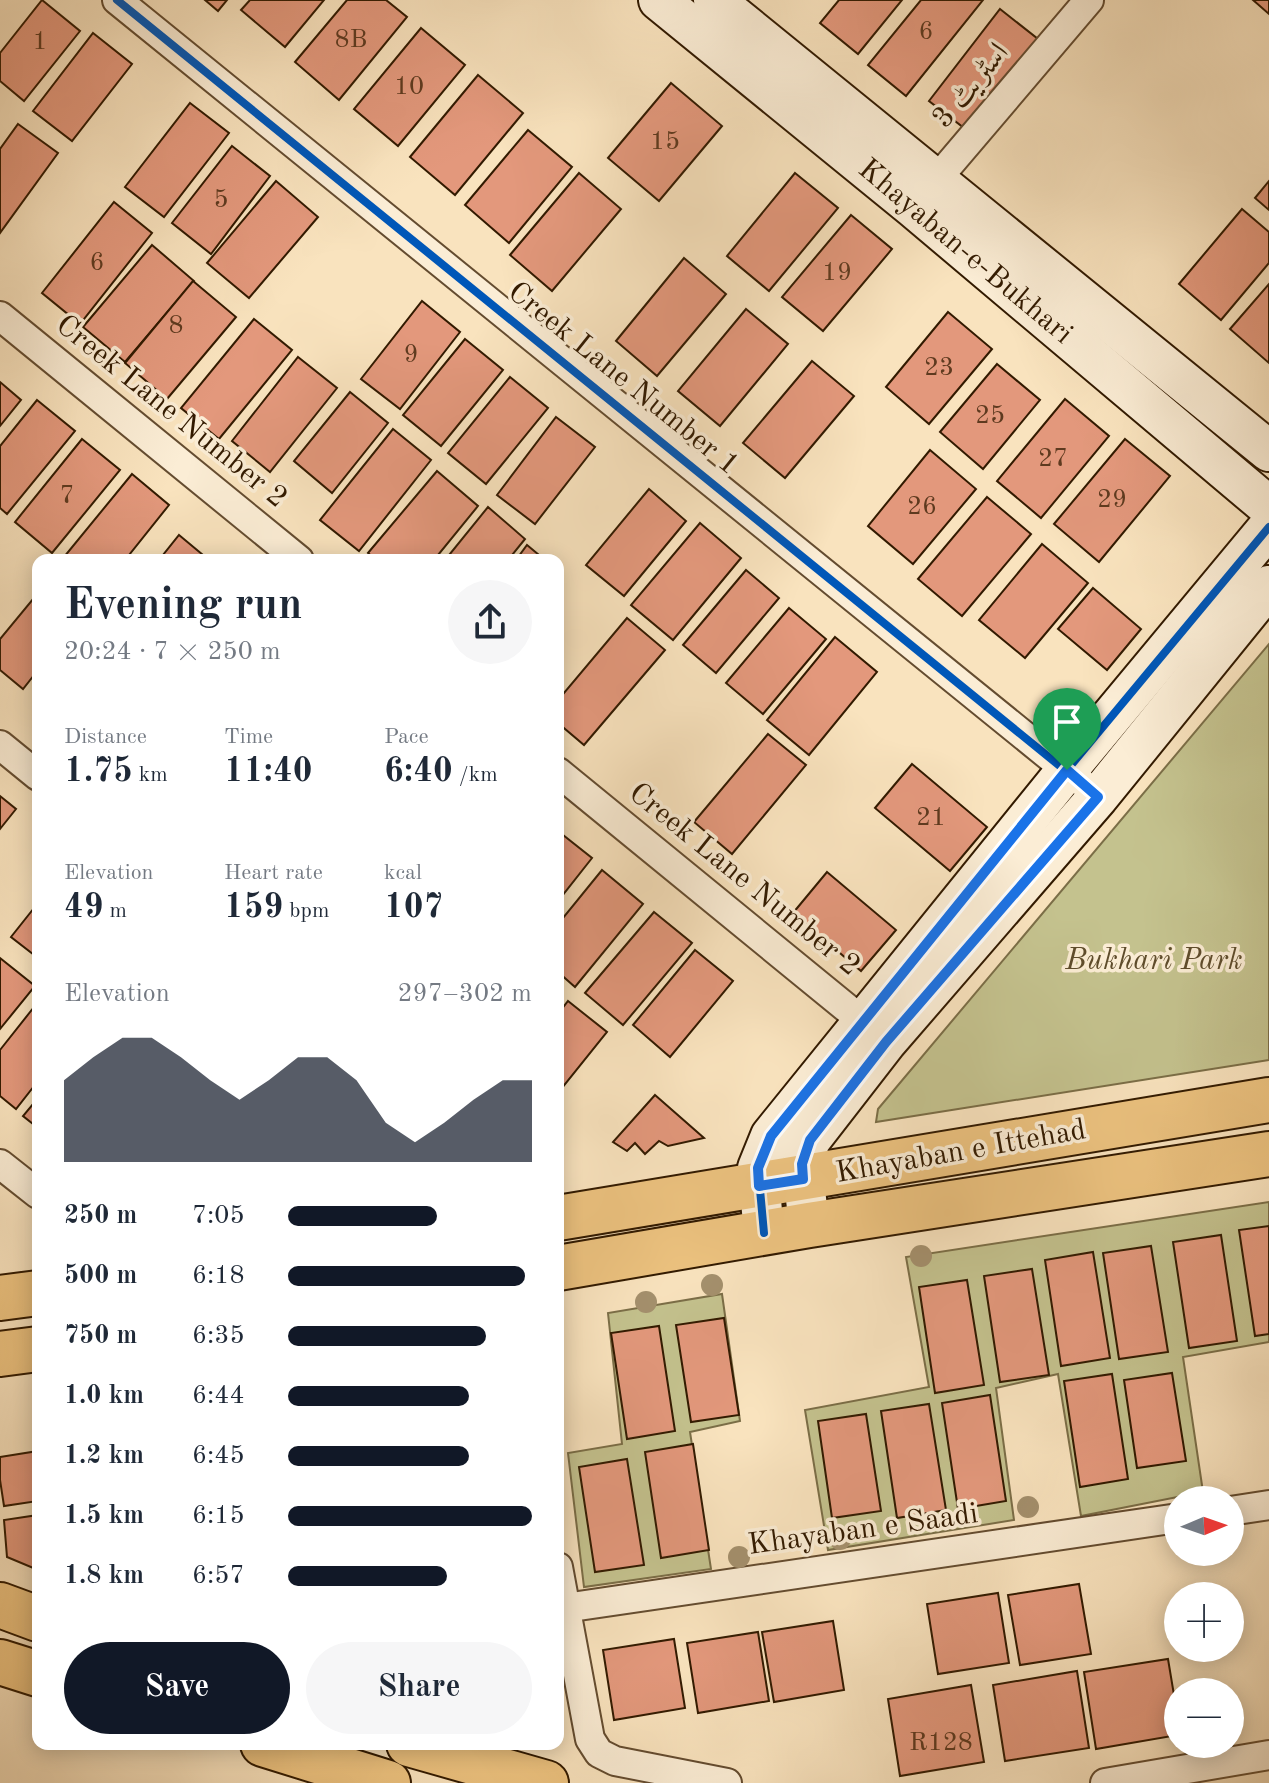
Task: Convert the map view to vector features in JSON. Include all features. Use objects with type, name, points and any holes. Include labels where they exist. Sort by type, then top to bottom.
[{"type":"main road","name":"Khayaban e Ittehad","points":[[564,1217],[1269,1100]]},
{"type":"main road","name":"Khayaban e Ittehad","points":[[564,1267],[809,1225],[1269,1154]]},
{"type":"main road","points":[[0,1298],[32,1294]]},
{"type":"main road","points":[[0,1605],[32,1617]]},
{"type":"main road","points":[[0,1662],[32,1672]]},
{"type":"main road","points":[[282,1750],[388,1783]]},
{"type":"main road","points":[[430,1750],[546,1783]]},
{"type":"street","name":"Creek Lane Number 1","points":[[117,0],[1098,797]]},
{"type":"street","name":"Khayaban-e-Bukhari","points":[[659,0],[913,207],[1269,507]]},
{"type":"street","name":"Khayaban-e-Bukhari","points":[[714,0],[1269,451]]},
{"type":"street","name":"اسٹریٹ 3","points":[[936,180],[1089,0]]},
{"type":"street","name":"Creek Lane Number 2","points":[[0,316],[292,554]]},
{"type":"street","points":[[809,1225],[802,1164],[810,1140],[874,1031],[1067,770],[1269,527]]},
{"type":"street","points":[[764,1233],[758,1168],[771,1136],[1098,797],[1269,586]]},
{"type":"street","points":[[0,745],[32,771]]},
{"type":"street","name":"Creek Lane Number 2","points":[[564,777],[874,1031]]},
{"type":"street","points":[[0,1164],[32,1189]]},
{"type":"street","points":[[1244,1509],[1269,1505]]},
{"type":"street","name":"Khayaban e Saadi","points":[[564,1609],[1164,1520]]},
{"type":"street","points":[[564,1622],[590,1739],[599,1753],[615,1761],[727,1783]]},
{"type":"street","points":[[1105,1783],[1269,1755]]},
{"type":"green space","name":"Bukhari Park","points":[[1269,644],[1269,1060],[876,1122],[878,1109]]},
{"type":"green space","points":[[1269,1202],[1269,1342],[1183,1357],[1202,1486],[1164,1486],[1164,1500],[1081,1516],[1058,1374],[996,1388],[1014,1520],[828,1550],[805,1410],[929,1387],[906,1257]]},
{"type":"green space","points":[[722,1294],[740,1421],[690,1432],[711,1569],[584,1587],[568,1453],[622,1444],[608,1313]]},
{"type":"building","points":[[42,0],[80,31],[24,101],[0,81],[0,53]]},
{"type":"building","points":[[205,0],[227,0],[218,11]]},
{"type":"building","points":[[250,0],[324,0],[285,47],[241,10]]},
{"type":"building","points":[[347,0],[386,0],[407,17],[339,100],[295,62]]},
{"type":"building","points":[[839,0],[902,0],[858,54],[820,23]]},
{"type":"building","points":[[921,0],[983,0],[906,96],[868,65]]},
{"type":"building","points":[[1253,0],[1269,0],[1269,14]]},
{"type":"building","points":[[1000,9],[1038,39],[968,131],[929,101]]},
{"type":"building","points":[[421,28],[465,65],[398,146],[354,109]]},
{"type":"building","points":[[93,33],[132,64],[72,141],[33,111]]},
{"type":"building","points":[[478,75],[523,113],[455,195],[410,157]]},
{"type":"building","points":[[671,83],[722,126],[659,201],[608,158]]},
{"type":"building","points":[[190,103],[229,133],[164,217],[125,187]]},
{"type":"building","points":[[18,124],[58,153],[0,233],[0,149]]},
{"type":"building","points":[[528,130],[572,167],[509,243],[465,205]]},
{"type":"building","points":[[232,146],[270,176],[211,254],[172,223]]},
{"type":"building","points":[[579,173],[621,209],[552,291],[510,255]]},
{"type":"building","points":[[795,173],[838,208],[769,291],[727,256]]},
{"type":"building","points":[[276,181],[318,217],[249,298],[207,263]]},
{"type":"building","points":[[1269,181],[1269,210],[1255,198]]},
{"type":"building","points":[[114,202],[152,233],[80,324],[42,293]]},
{"type":"building","points":[[1242,209],[1269,232],[1269,263],[1221,320],[1179,284]]},
{"type":"building","points":[[851,215],[892,249],[823,331],[782,297]]},
{"type":"building","points":[[152,245],[194,281],[125,362],[83,327]]},
{"type":"building","points":[[684,258],[726,294],[657,376],[616,341]]},
{"type":"building","points":[[193,281],[236,317],[167,399],[125,363]]},
{"type":"building","points":[[1269,284],[1269,363],[1230,329]]},
{"type":"building","points":[[422,301],[460,332],[400,409],[361,379]]},
{"type":"building","points":[[746,309],[788,344],[720,426],[678,391]]},
{"type":"building","points":[[948,312],[992,349],[929,424],[886,387]]},
{"type":"building","points":[[254,319],[292,350],[219,439],[181,408]]},
{"type":"building","points":[[465,339],[503,370],[441,446],[403,415]]},
{"type":"building","points":[[298,357],[337,388],[270,472],[232,441]]},
{"type":"building","points":[[812,361],[854,396],[785,478],[743,443]]},
{"type":"building","points":[[997,364],[1040,400],[983,469],[940,432]]},
{"type":"building","points":[[510,377],[548,408],[486,484],[448,453]]},
{"type":"building","points":[[0,382],[21,400],[0,426]]},
{"type":"building","points":[[350,392],[388,423],[332,493],[294,461]]},
{"type":"building","points":[[1065,399],[1109,436],[1041,518],[997,481]]},
{"type":"building","points":[[37,400],[75,431],[7,514],[0,508],[0,446]]},
{"type":"building","points":[[556,417],[595,447],[535,524],[497,495]]},
{"type":"building","points":[[393,429],[431,460],[359,551],[320,520]]},
{"type":"building","points":[[82,439],[120,470],[52,553],[15,522]]},
{"type":"building","points":[[1125,439],[1170,476],[1099,562],[1054,524]]},
{"type":"building","points":[[930,450],[976,489],[913,564],[868,526]]},
{"type":"building","points":[[437,471],[478,506],[439,554],[368,553]]},
{"type":"building","points":[[132,474],[169,505],[130,554],[66,554]]},
{"type":"building","points":[[649,489],[686,521],[624,596],[586,565]]},
{"type":"building","points":[[987,497],[1031,534],[962,616],[918,579]]},
{"type":"building","points":[[488,507],[525,539],[513,554],[450,554]]},
{"type":"building","points":[[700,523],[741,558],[673,640],[631,605]]},
{"type":"building","points":[[179,535],[202,554],[164,554]]},
{"type":"building","points":[[1042,544],[1088,583],[1025,658],[979,620]]},
{"type":"building","points":[[527,545],[538,554],[520,554]]},
{"type":"building","points":[[746,570],[779,598],[716,673],[683,645]]},
{"type":"building","points":[[1093,588],[1141,629],[1107,670],[1058,629]]},
{"type":"building","points":[[32,600],[32,678],[23,689],[0,670],[0,639]]},
{"type":"building","points":[[789,608],[826,639],[763,714],[726,683]]},
{"type":"building","points":[[627,618],[665,650],[584,745],[564,728],[564,693]]},
{"type":"building","points":[[835,637],[877,672],[809,755],[767,720]]},
{"type":"building","points":[[768,734],[806,765],[732,854],[694,822]]},
{"type":"building","points":[[912,764],[987,827],[950,871],[875,808]]},
{"type":"building","points":[[0,796],[16,809],[0,829]]},
{"type":"building","points":[[564,836],[592,858],[564,893]]},
{"type":"building","points":[[602,870],[643,904],[575,987],[564,977],[564,917]]},
{"type":"building","points":[[827,872],[896,930],[861,971],[793,913]]},
{"type":"building","points":[[32,911],[32,953],[11,937]]},
{"type":"building","points":[[654,912],[692,943],[623,1025],[585,993]]},
{"type":"building","points":[[695,950],[733,981],[670,1057],[633,1025]]},
{"type":"building","points":[[0,958],[32,984],[32,990],[0,1029]]},
{"type":"building","points":[[568,1001],[607,1032],[564,1086],[564,1006]]},
{"type":"building","points":[[32,1010],[32,1089],[16,1109],[0,1096],[0,1050]]},
{"type":"building","points":[[655,1095],[704,1138],[668,1146],[659,1141],[645,1154],[635,1143],[627,1151],[613,1142]]},
{"type":"building","points":[[32,1105],[32,1123],[23,1116]]},
{"type":"building","points":[[1269,1226],[1269,1334],[1255,1336],[1239,1230]]},
{"type":"building","points":[[1221,1235],[1237,1341],[1189,1348],[1173,1242]]},
{"type":"building","points":[[1151,1246],[1168,1352],[1119,1359],[1103,1253]]},
{"type":"building","points":[[1093,1252],[1110,1358],[1061,1366],[1045,1260]]},
{"type":"building","points":[[1032,1269],[1049,1375],[1000,1382],[984,1276]]},
{"type":"building","points":[[967,1280],[984,1385],[935,1393],[919,1287]]},
{"type":"building","points":[[724,1318],[739,1415],[691,1422],[676,1325]]},
{"type":"building","points":[[659,1326],[675,1431],[627,1439],[611,1333]]},
{"type":"building","points":[[1172,1373],[1186,1461],[1137,1468],[1124,1380]]},
{"type":"building","points":[[1112,1374],[1128,1479],[1080,1487],[1064,1381]]},
{"type":"building","points":[[990,1395],[1006,1501],[958,1509],[942,1403]]},
{"type":"building","points":[[929,1404],[946,1510],[897,1518],[881,1411]]},
{"type":"building","points":[[866,1414],[881,1511],[832,1518],[818,1421]]},
{"type":"building","points":[[693,1444],[709,1550],[661,1558],[645,1452]]},
{"type":"building","points":[[32,1452],[32,1502],[4,1506],[0,1457]]},
{"type":"building","points":[[627,1459],[644,1565],[595,1572],[579,1467]]},
{"type":"building","points":[[32,1516],[32,1567],[7,1557],[4,1520]]},
{"type":"building","points":[[1079,1584],[1091,1654],[1020,1665],[1008,1595]]},
{"type":"building","points":[[998,1593],[1009,1663],[938,1674],[927,1604]]},
{"type":"building","points":[[833,1621],[844,1690],[774,1702],[762,1632]]},
{"type":"building","points":[[758,1632],[769,1701],[698,1713],[687,1643]]},
{"type":"building","points":[[674,1639],[685,1708],[614,1720],[603,1650]]},
{"type":"building","points":[[1164,1660],[1168,1662],[1171,1678],[1164,1678],[1164,1737],[1096,1749],[1084,1672]]},
{"type":"building","points":[[1077,1671],[1089,1748],[1005,1761],[993,1685]]},
{"type":"building","points":[[971,1685],[984,1762],[900,1776],[888,1699]]},
{"type":"cycle path","points":[[117,0],[1098,797]]},
{"type":"cycle path","points":[[764,1233],[758,1168],[771,1136],[1067,770],[1269,527]]},
{"type":"route","points":[[1067,770],[1098,797],[886,1042],[810,1140],[802,1164],[803,1179],[759,1186],[758,1168],[771,1136],[1067,770]]}]
